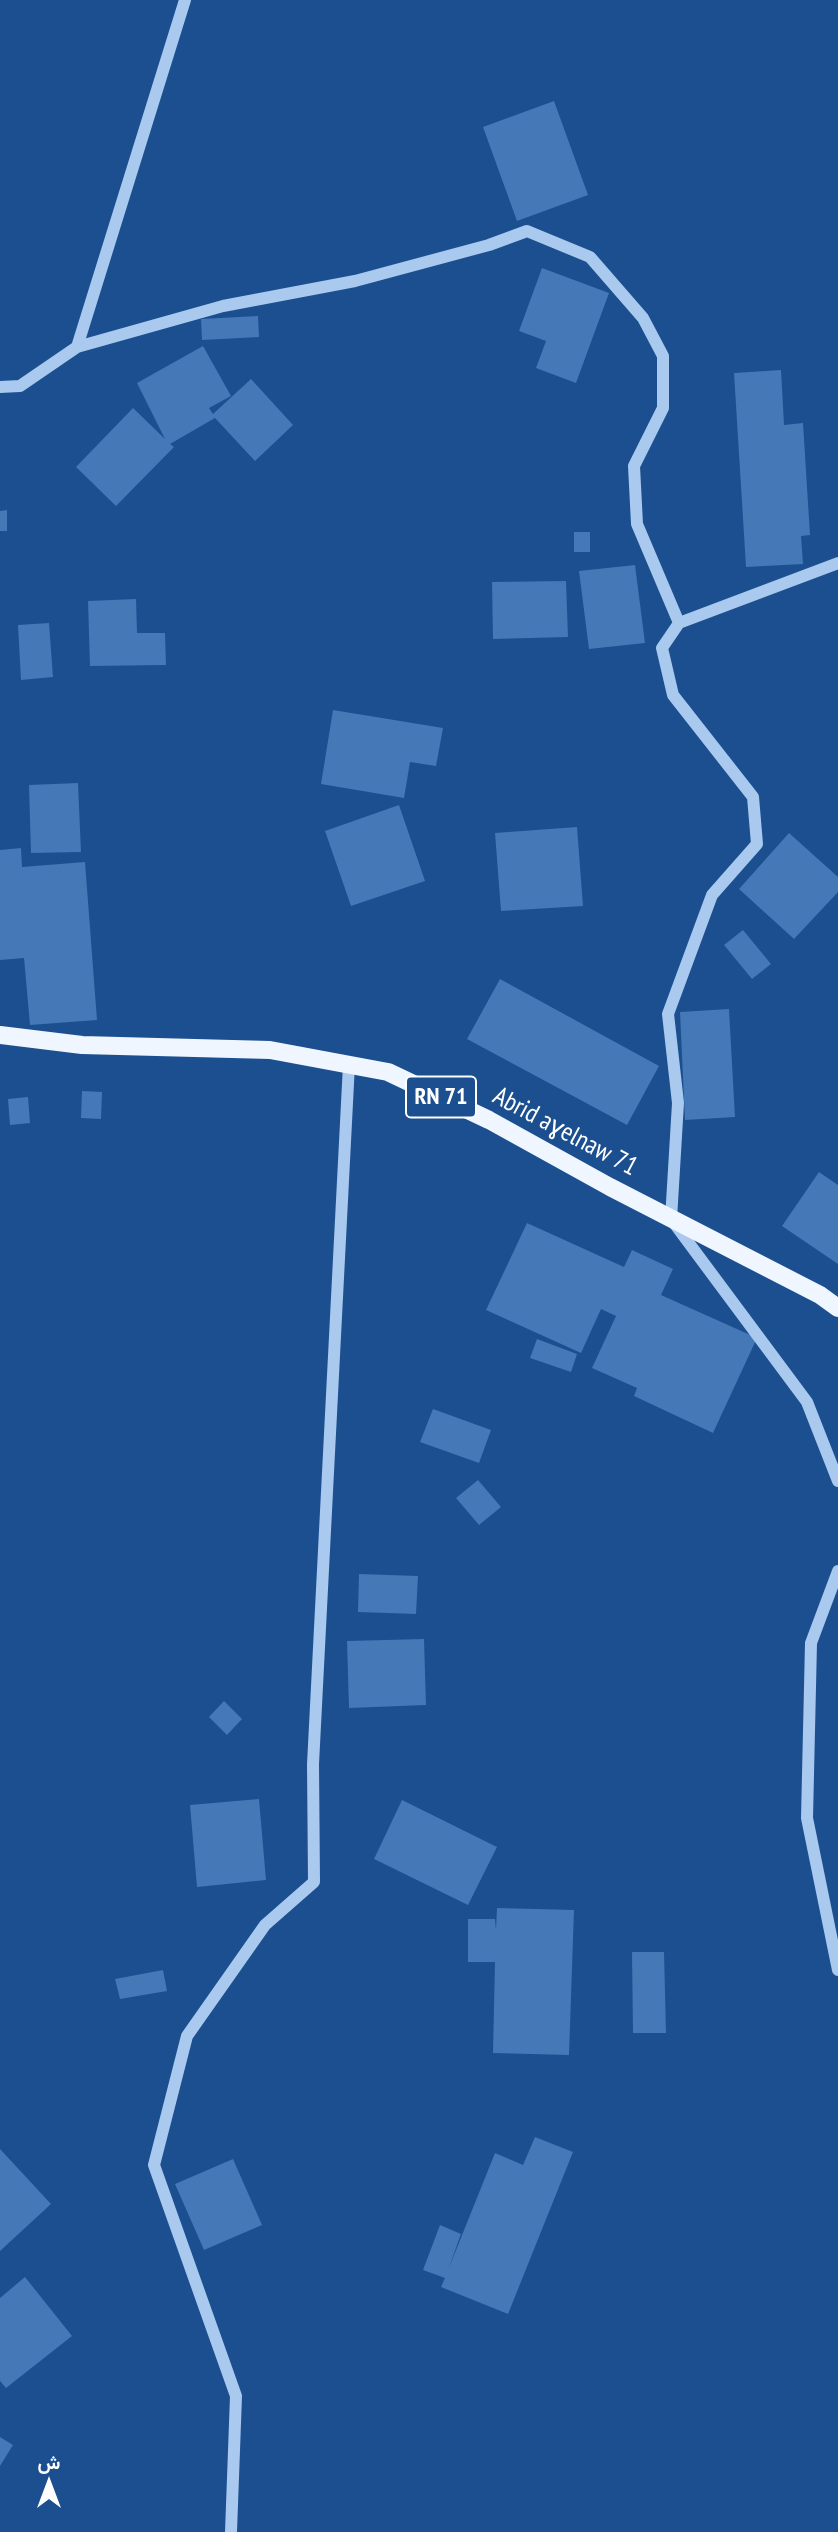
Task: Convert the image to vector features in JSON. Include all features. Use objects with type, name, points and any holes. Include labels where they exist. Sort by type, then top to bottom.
[{"type":"main road","name":"Abrid aɣelnaw 71","points":[[0,1035],[82,1045],[270,1050],[388,1072],[489,1120],[671,1219],[820,1295],[838,1308]]},
{"type":"street","points":[[77,347],[185,0]]},
{"type":"street","points":[[0,387],[20,386],[77,347],[223,306],[355,281],[489,245],[527,231],[590,257],[643,318],[663,356],[663,408],[634,466],[637,524],[679,622]]},
{"type":"street","points":[[838,563],[679,622],[662,648],[673,695],[753,797],[757,844],[712,895],[668,1014],[678,1103],[671,1219],[807,1402],[838,1481]]},
{"type":"street","points":[[230,2532],[236,2396],[154,2165],[187,2036],[265,1925],[314,1882],[313,1764],[349,1064]]},
{"type":"street","points":[[838,1571],[811,1643],[807,1818],[838,1970]]},
{"type":"building","points":[[554,101],[588,195],[517,221],[483,127]]},
{"type":"building","points":[[542,268],[609,293],[576,383],[536,368],[546,341],[519,331]]},
{"type":"building","points":[[258,316],[259,337],[202,340],[201,319]]},
{"type":"building","points":[[203,346],[231,396],[209,408],[213,414],[251,379],[293,425],[255,461],[215,418],[170,444],[174,447],[116,506],[76,467],[133,408],[165,439],[137,383]]},
{"type":"building","points":[[781,370],[784,425],[803,423],[810,535],[801,536],[803,564],[746,567],[734,373]]},
{"type":"building","points":[[7,510],[7,531],[0,531],[0,511]]},
{"type":"building","points":[[574,532],[590,532],[590,552],[574,552]]},
{"type":"building","points":[[635,565],[645,643],[589,649],[579,571]]},
{"type":"building","points":[[566,581],[568,637],[493,639],[492,582]]},
{"type":"building","points":[[136,599],[137,633],[165,633],[166,665],[90,666],[88,601]]},
{"type":"building","points":[[49,623],[53,677],[21,680],[18,625]]},
{"type":"building","points":[[333,710],[443,728],[436,766],[410,762],[404,798],[321,784]]},
{"type":"building","points":[[78,783],[81,852],[31,853],[29,785]]},
{"type":"building","points":[[399,805],[425,881],[351,906],[325,831]]},
{"type":"building","points":[[577,827],[583,906],[501,911],[495,833]]},
{"type":"building","points":[[789,833],[838,877],[838,892],[794,939],[739,889]]},
{"type":"building","points":[[21,848],[22,867],[85,862],[97,1020],[30,1025],[24,958],[0,960],[0,850]]},
{"type":"building","points":[[743,930],[771,964],[752,979],[724,945]]},
{"type":"building","points":[[500,979],[659,1066],[627,1125],[467,1039]]},
{"type":"building","points":[[729,1009],[735,1117],[685,1120],[680,1012]]},
{"type":"building","points":[[82,1091],[102,1092],[101,1119],[81,1118]]},
{"type":"building","points":[[28,1097],[30,1123],[10,1125],[8,1099]]},
{"type":"building","points":[[819,1172],[838,1185],[838,1264],[782,1226]]},
{"type":"building","points":[[527,1223],[624,1267],[632,1250],[673,1269],[661,1295],[757,1338],[713,1433],[634,1396],[637,1388],[592,1368],[616,1316],[601,1309],[581,1353],[486,1310]]},
{"type":"building","points":[[537,1339],[577,1354],[571,1372],[530,1358]]},
{"type":"building","points":[[433,1409],[491,1430],[479,1463],[420,1442]]},
{"type":"building","points":[[478,1480],[501,1507],[479,1525],[456,1498]]},
{"type":"building","points":[[359,1574],[418,1576],[416,1614],[358,1612]]},
{"type":"building","points":[[424,1639],[426,1705],[349,1708],[347,1641]]},
{"type":"building","points":[[224,1701],[242,1719],[227,1735],[209,1717]]},
{"type":"building","points":[[259,1799],[266,1880],[197,1887],[190,1805]]},
{"type":"building","points":[[402,1800],[497,1847],[468,1905],[374,1859]]},
{"type":"building","points":[[497,1908],[574,1910],[569,2055],[493,2053],[495,1962],[468,1962],[468,1919],[495,1919],[496,1930]]},
{"type":"building","points":[[632,1952],[664,1952],[666,2033],[633,2033]]},
{"type":"building","points":[[163,1970],[167,1991],[120,1999],[115,1979]]},
{"type":"building","points":[[535,2137],[573,2152],[508,2314],[441,2287],[445,2278],[423,2270],[440,2225],[461,2234],[448,2270],[495,2153],[523,2165]]},
{"type":"building","points":[[0,2149],[51,2204],[0,2251]]},
{"type":"building","points":[[233,2159],[262,2225],[204,2250],[175,2184]]},
{"type":"building","points":[[25,2277],[72,2336],[6,2388],[0,2381],[0,2298]]},
{"type":"building","points":[[0,2437],[13,2445],[0,2466]]}]
